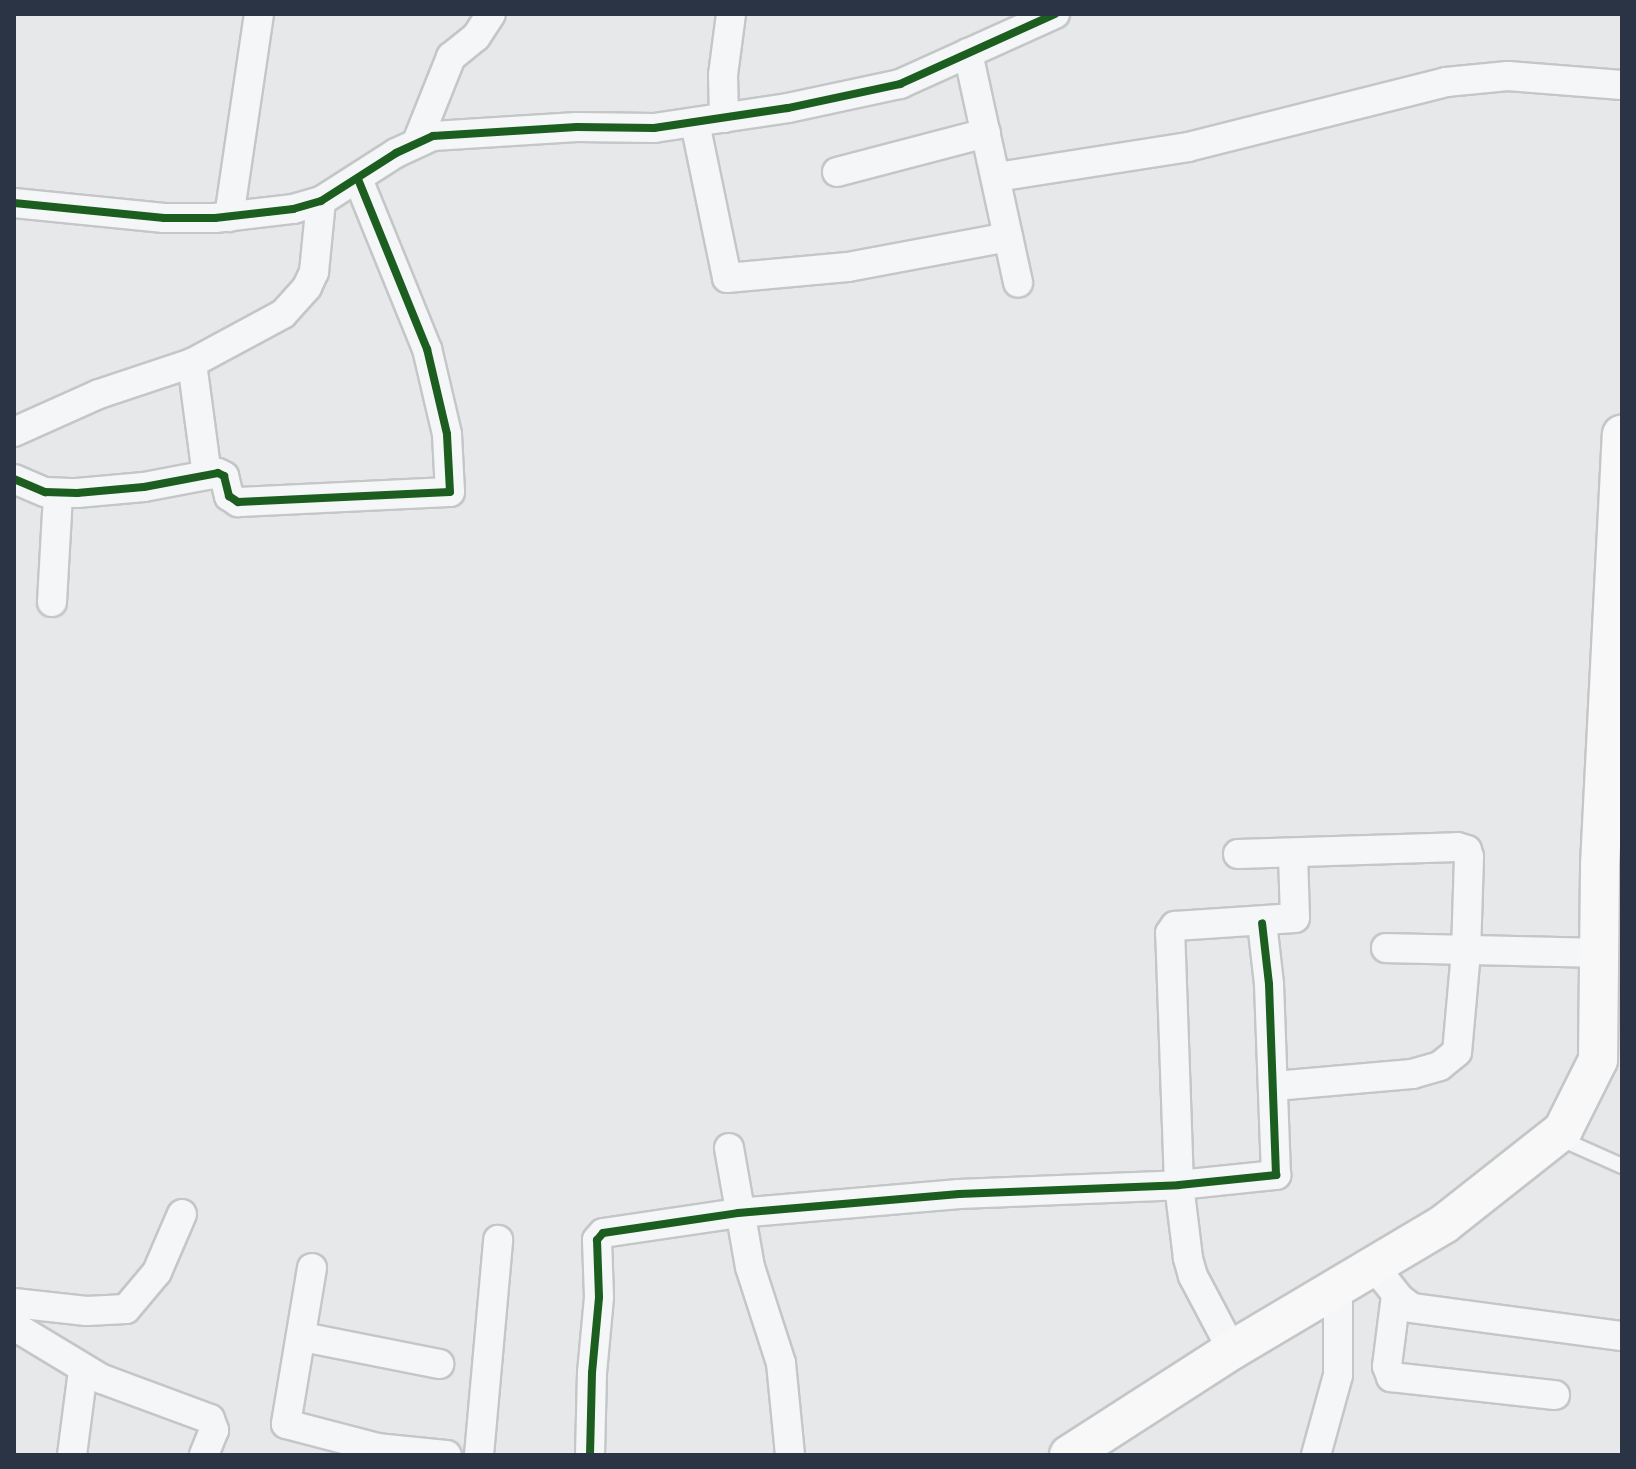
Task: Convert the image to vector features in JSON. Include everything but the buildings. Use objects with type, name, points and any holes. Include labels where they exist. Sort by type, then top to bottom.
[{"type":"main road","points":[[1069,1455],[1232,1350],[1444,1224],[1563,1130],[1598,1060],[1600,865],[1621,448]]},
{"type":"street","points":[[229,217],[259,14]]},
{"type":"street","points":[[417,142],[451,57],[476,37],[491,14]]},
{"type":"street","points":[[724,118],[723,75],[731,14]]},
{"type":"street","points":[[14,203],[150,217],[229,217],[275,212],[321,201],[417,142],[449,133],[654,128],[788,108],[900,84],[985,36],[1055,14]]},
{"type":"street","points":[[985,36],[986,133],[1018,283]]},
{"type":"street","points":[[997,177],[1188,147],[1446,82],[1508,76],[1622,85]]},
{"type":"street","points":[[695,123],[728,278],[864,264],[1008,237]]},
{"type":"street","points":[[837,172],[986,133]]},
{"type":"street","points":[[14,479],[45,492],[58,493],[144,487],[207,475],[224,476],[229,496],[238,502],[372,498],[443,494],[452,490],[447,434],[427,349],[358,179]]},
{"type":"street","points":[[14,432],[99,394],[192,363],[274,320],[307,287],[316,264],[321,201]]},
{"type":"street","points":[[192,363],[207,475]]},
{"type":"street","points":[[52,602],[58,493]]},
{"type":"street","points":[[1238,854],[1293,855],[1464,848],[1469,857],[1460,1044],[1450,1060],[1412,1074],[1275,1086]]},
{"type":"street","points":[[1232,1350],[1190,1268],[1179,1185],[1171,929],[1295,918],[1293,855]]},
{"type":"street","points":[[590,1455],[592,1373],[599,1297],[598,1235],[738,1213],[959,1194],[1179,1185],[1276,1175],[1275,1086],[1262,923]]},
{"type":"street","points":[[1386,948],[1600,953]]},
{"type":"street","points":[[729,1148],[738,1213],[750,1267],[781,1363],[790,1455]]},
{"type":"street","points":[[14,1303],[87,1311],[126,1309],[157,1272],[182,1214]]},
{"type":"street","points":[[479,1455],[498,1240]]},
{"type":"street","points":[[1373,1265],[1396,1295],[1412,1308],[1622,1336]]},
{"type":"street","points":[[312,1268],[303,1337],[286,1424],[378,1448],[447,1455]]},
{"type":"street","points":[[1316,1455],[1338,1375],[1338,1286]]},
{"type":"street","points":[[1396,1295],[1387,1366],[1391,1377],[1555,1395]]},
{"type":"street","points":[[14,1326],[83,1370],[208,1417],[214,1430],[204,1455]]},
{"type":"street","points":[[303,1337],[439,1364]]},
{"type":"street","points":[[72,1455],[83,1370]]},
{"type":"lane","points":[[1555,1136],[1622,1166]]},
{"type":"cycle path","points":[[14,203],[164,218],[215,218],[293,209],[321,201],[396,153],[433,136],[577,127],[654,128],[788,108],[900,84],[1055,14]]},
{"type":"cycle path","points":[[14,479],[45,492],[77,493],[144,487],[218,473],[224,476],[229,496],[238,502],[450,492],[447,434],[427,349],[358,179]]},
{"type":"cycle path","points":[[590,1455],[592,1373],[599,1297],[597,1240],[603,1233],[738,1213],[959,1194],[1179,1185],[1276,1175],[1269,984],[1262,923]]}]
